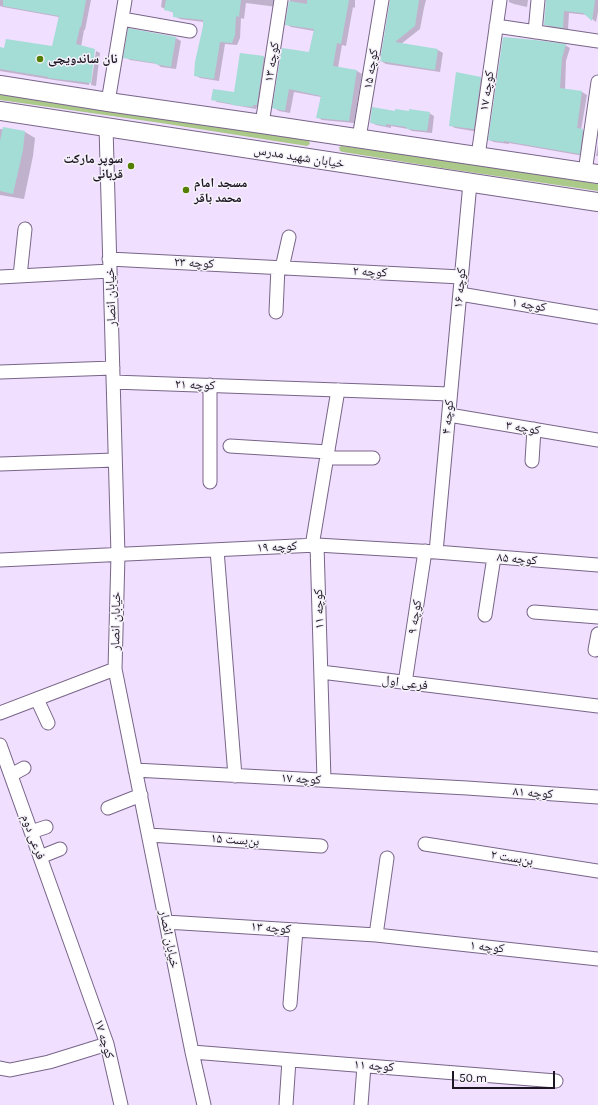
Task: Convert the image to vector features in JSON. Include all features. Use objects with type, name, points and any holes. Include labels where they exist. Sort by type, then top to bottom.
[{"type":"main road","name":"خیابان شهید مدرس","points":[[0,85],[591,173]]},
{"type":"main road","name":"خیابان شهید مدرس","points":[[0,114],[106,127],[598,202]]},
{"type":"street","points":[[108,102],[125,0]]},
{"type":"street","name":"کوچه ۱۳","points":[[262,124],[281,0]]},
{"type":"street","name":"کوچه ۱۵","points":[[360,138],[382,0]]},
{"type":"street","name":"کوچه ۱۷","points":[[478,156],[500,0]]},
{"type":"street","points":[[535,32],[538,0]]},
{"type":"street","points":[[122,19],[190,31]]},
{"type":"street","points":[[496,26],[598,41]]},
{"type":"street","points":[[591,173],[598,82]]},
{"type":"street","name":"خیابان انصار","points":[[106,127],[118,555],[115,669],[204,1105]]},
{"type":"street","name":"کوچه ۱۶","points":[[450,394],[470,183]]},
{"type":"street","points":[[20,276],[25,229]]},
{"type":"street","points":[[276,312],[280,268],[289,237]]},
{"type":"street","name":"کوچه ۲۳","points":[[0,277],[110,265],[280,268]]},
{"type":"street","name":"کوچه ۲","points":[[280,268],[461,277]]},
{"type":"street","name":"کوچه ۱","points":[[460,294],[598,317]]},
{"type":"street","points":[[0,372],[113,368]]},
{"type":"street","name":"کوچه ۲۱","points":[[113,382],[277,388]]},
{"type":"street","points":[[210,385],[210,482]]},
{"type":"street","name":"کوچه ۴","points":[[277,388],[450,394],[449,415],[430,552]]},
{"type":"street","points":[[314,545],[338,390]]},
{"type":"street","name":"کوچه ۳","points":[[449,415],[598,440]]},
{"type":"street","points":[[532,461],[534,429]]},
{"type":"street","points":[[230,446],[374,458]]},
{"type":"street","points":[[0,464],[115,460]]},
{"type":"street","name":"کوچه ۱۹","points":[[0,560],[314,545],[430,552]]},
{"type":"street","name":"کوچه ۱۱","points":[[314,545],[321,672]]},
{"type":"street","points":[[217,550],[235,776]]},
{"type":"street","name":"کوچه ۸۵","points":[[430,552],[598,565]]},
{"type":"street","name":"کوچه ۹","points":[[405,682],[430,552]]},
{"type":"street","points":[[485,615],[494,557]]},
{"type":"street","points":[[534,612],[598,617]]},
{"type":"street","points":[[595,650],[598,634]]},
{"type":"street","points":[[0,713],[115,669]]},
{"type":"street","points":[[321,672],[324,780]]},
{"type":"street","name":"فرعی اول","points":[[321,672],[598,706]]},
{"type":"street","points":[[37,699],[48,723]]},
{"type":"street","name":"فرعی دوم","points":[[0,745],[65,929]]},
{"type":"street","points":[[11,775],[24,768]]},
{"type":"street","name":"کوچه ۱۷","points":[[136,770],[467,788]]},
{"type":"street","name":"کوچه ۸۱","points":[[467,788],[598,798]]},
{"type":"street","points":[[108,808],[141,795]]},
{"type":"street","points":[[31,832],[46,827]]},
{"type":"street","name":"بن‌بست ۱۵","points":[[148,835],[321,846]]},
{"type":"street","name":"بن‌بست ۲","points":[[425,844],[598,871]]},
{"type":"street","points":[[40,857],[60,849]]},
{"type":"street","points":[[376,935],[387,858]]},
{"type":"street","name":"کوچه ۱۳","points":[[166,922],[376,935]]},
{"type":"street","name":"کوچه ۱۷","points":[[65,929],[107,1044],[121,1105]]},
{"type":"street","points":[[290,1004],[296,930]]},
{"type":"street","name":"کوچه ۱","points":[[376,935],[598,959]]},
{"type":"street","points":[[0,1068],[10,1070],[49,1062],[107,1044]]},
{"type":"street","name":"کوچه ۱۱","points":[[192,1052],[556,1081]]},
{"type":"street","points":[[286,1105],[289,1060]]},
{"type":"street","points":[[361,1105],[364,1066]]},
{"type":"green space","points":[[0,94],[300,139],[309,141],[310,144],[307,146],[0,100]]},
{"type":"green space","points":[[342,146],[427,157],[598,184],[598,191],[343,152],[340,151],[339,147]]},
{"type":"building","points":[[3,0],[86,0],[76,44],[95,49],[91,83],[48,78],[0,69],[0,47],[4,48],[6,39],[52,46],[59,16],[3,6]]},
{"type":"building","points":[[166,0],[241,0],[239,17],[236,16],[235,35],[232,43],[220,42],[214,79],[194,76],[195,62],[203,20],[173,17],[173,12],[164,10]]},
{"type":"building","points":[[307,0],[349,0],[341,44],[337,43],[333,66],[357,70],[349,121],[316,118],[321,96],[289,89],[285,111],[272,108],[282,48],[309,52],[314,29],[285,25],[289,1],[307,4]]},
{"type":"building","points":[[390,0],[419,0],[415,26],[395,42],[438,49],[435,70],[380,61]]},
{"type":"building","points":[[546,0],[595,0],[592,21],[583,13],[564,11],[563,28],[544,25]]},
{"type":"building","points":[[128,28],[176,37],[171,67],[123,58]]},
{"type":"building","points":[[503,37],[566,44],[562,58],[560,88],[582,91],[577,128],[583,129],[580,154],[504,141],[488,140]]},
{"type":"building","points":[[240,53],[264,56],[257,105],[253,105],[253,107],[232,105],[211,100],[213,89],[234,92]]},
{"type":"building","points":[[456,72],[481,77],[474,129],[449,126]]},
{"type":"building","points":[[372,107],[395,111],[395,109],[409,111],[409,109],[430,112],[427,131],[407,129],[406,127],[386,124],[386,126],[370,123]]},
{"type":"building","points":[[3,127],[25,131],[23,150],[13,194],[0,191],[0,141]]},
{"type":"place","name":"نان ساندویچی","points":[[40,59]]},
{"type":"place","name":"سوپر مارکت قربانی","points":[[131,166]]},
{"type":"place","name":"مسجد امام محمد باقر","points":[[186,190]]}]
